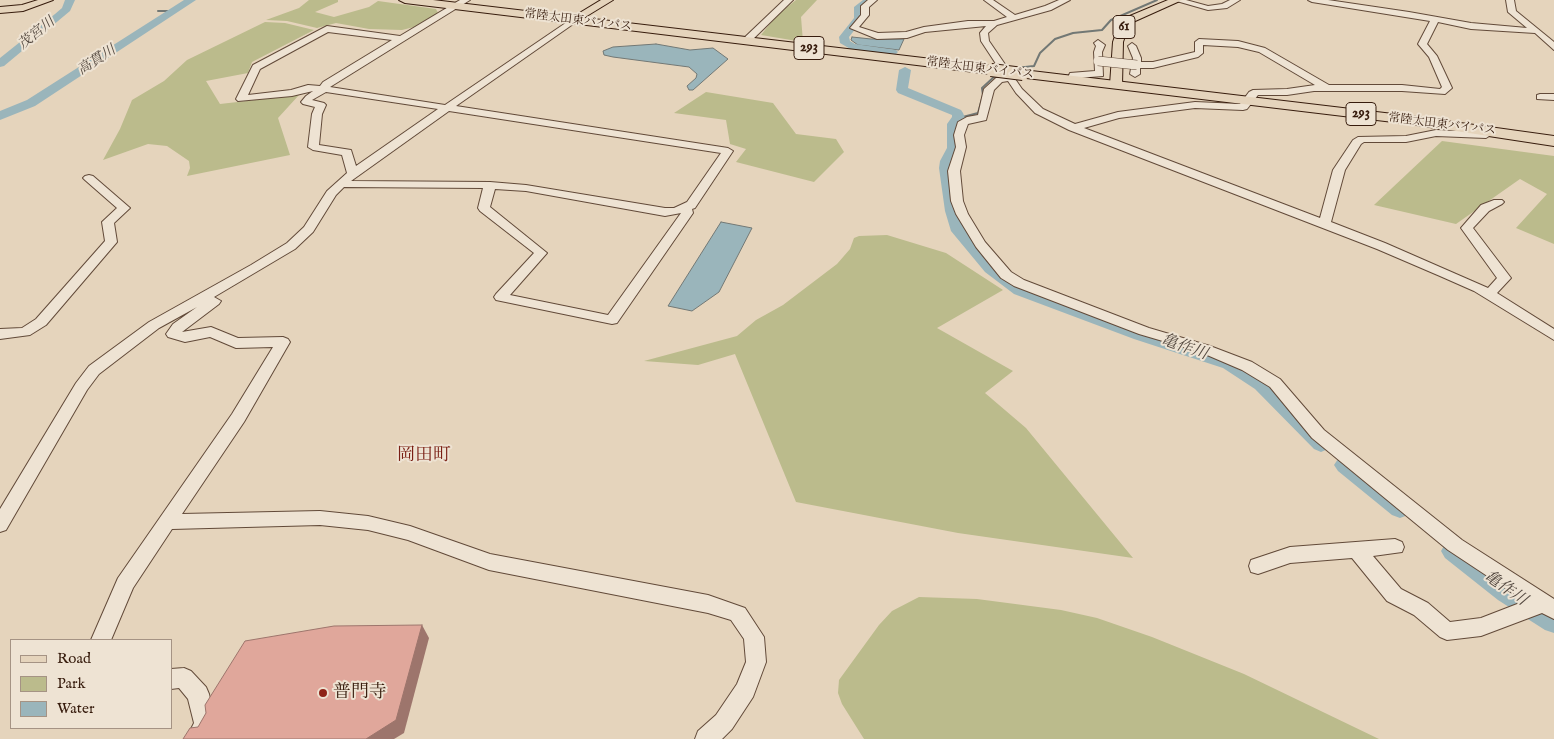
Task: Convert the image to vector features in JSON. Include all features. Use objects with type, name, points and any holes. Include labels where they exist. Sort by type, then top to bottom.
[{"type":"highway","name":"常陸太田東バイパス","points":[[406,0],[461,3],[573,20],[991,70],[1017,76],[1116,85],[1490,131],[1554,142]]},
{"type":"main road","points":[[573,20],[608,0]]},
{"type":"main road","name":"61","points":[[1116,85],[1118,42],[1122,30],[1129,20],[1177,0]]},
{"type":"main road","points":[[0,10],[23,8],[44,1]]},
{"type":"street","points":[[746,41],[789,0]]},
{"type":"street","points":[[873,0],[865,6],[866,16],[854,28],[877,36],[907,35],[924,30],[968,24],[994,23],[1048,8],[1066,0]]},
{"type":"street","points":[[988,0],[1013,17]]},
{"type":"street","points":[[1177,0],[1208,8],[1224,6],[1236,0]]},
{"type":"street","points":[[1312,0],[1436,18],[1471,26],[1537,31]]},
{"type":"street","points":[[1510,0],[1512,12],[1554,47]]},
{"type":"street","points":[[353,174],[347,152],[313,147],[317,114],[321,105],[306,102],[324,89],[326,84],[461,3]]},
{"type":"street","points":[[1078,129],[1133,113],[1208,104],[1243,107],[1252,94],[1256,92],[1286,92],[1314,88],[1330,90],[1402,88],[1442,92],[1447,88],[1433,56],[1422,44],[1436,18]]},
{"type":"street","points":[[0,525],[81,387],[94,370],[139,335],[291,246],[309,229],[339,184],[573,20]]},
{"type":"street","points":[[994,23],[985,30],[985,41],[1017,76],[1031,105],[1052,118],[1418,261],[1490,294],[1554,335]]},
{"type":"street","points":[[339,184],[490,185],[526,188],[665,212],[686,209],[691,205],[728,151],[324,89],[308,88],[292,93],[241,98],[256,67],[327,29],[401,39]]},
{"type":"street","points":[[1098,61],[1136,70],[1196,55],[1199,42],[1238,44],[1262,50],[1330,90]]},
{"type":"street","points":[[1072,80],[1073,75],[1100,74],[1098,52],[1101,45],[1098,43]]},
{"type":"street","points":[[1132,46],[1136,52],[1136,70]]},
{"type":"street","points":[[1017,76],[999,80],[989,89],[982,118],[963,122],[959,135],[962,147],[954,171],[958,201],[962,214],[980,244],[1006,275],[1019,283],[1144,332],[1205,349],[1247,366],[1275,383],[1318,434],[1455,545],[1538,606]]},
{"type":"street","points":[[1540,97],[1554,97]]},
{"type":"street","points":[[1324,224],[1339,170],[1356,142],[1362,139],[1406,139],[1436,134],[1486,135],[1490,131]]},
{"type":"street","points":[[0,334],[25,332],[41,322],[110,242],[108,222],[124,208],[89,178]]},
{"type":"street","points":[[490,185],[484,208],[541,253],[502,297],[612,320],[687,213],[686,209]]},
{"type":"street","points":[[1490,294],[1504,278],[1467,228],[1485,208],[1498,202]]},
{"type":"street","points":[[101,639],[125,584],[238,418],[283,342],[236,342],[211,332],[185,337],[173,334],[178,327],[221,296],[212,292]]},
{"type":"street","points":[[168,522],[320,518],[368,523],[410,534],[489,562],[708,604],[738,614],[754,637],[756,662],[746,690],[724,722],[706,739]]},
{"type":"street","points":[[1258,566],[1290,555],[1395,547]]},
{"type":"street","points":[[1356,550],[1394,595],[1421,609],[1447,631],[1481,627],[1538,606]]},
{"type":"street","points":[[172,679],[184,678],[198,694],[206,725],[197,739]]},
{"type":"green space","points":[[309,0],[338,0],[338,2],[315,12],[334,17],[369,7],[378,1],[436,9],[438,13],[418,26],[402,30],[369,29],[336,23],[317,28],[287,21],[266,20],[299,8]]},
{"type":"green space","points":[[796,0],[817,0],[801,17],[803,42],[761,35],[776,16]]},
{"type":"green space","points":[[265,22],[285,23],[314,30],[252,62],[248,73],[206,81],[220,104],[299,95],[278,118],[290,155],[187,176],[190,168],[189,161],[167,146],[148,144],[103,160],[120,129],[132,100],[164,81],[187,60]]},
{"type":"green space","points":[[706,92],[773,103],[796,134],[836,139],[844,152],[814,182],[736,162],[746,149],[730,144],[726,120],[674,113]]},
{"type":"green space","points":[[1442,141],[1554,156],[1554,244],[1516,228],[1547,194],[1520,179],[1456,224],[1374,205]]},
{"type":"green space","points":[[887,235],[946,253],[1003,290],[937,328],[1013,371],[985,393],[1026,428],[1133,558],[958,533],[796,502],[735,354],[698,365],[644,361],[737,336],[756,320],[783,305],[837,264],[850,249],[854,238],[859,236]]},
{"type":"green space","points":[[919,597],[977,599],[1061,610],[1097,618],[1152,637],[1244,674],[1379,739],[864,739],[842,704],[838,693],[839,680],[879,625],[892,611]]},
{"type":"water","points":[[852,37],[904,39],[899,50],[858,45],[851,40]]},
{"type":"water","points":[[656,44],[690,50],[713,48],[728,59],[693,90],[689,90],[687,86],[696,78],[697,74],[689,67],[613,57],[604,55],[603,51],[613,47]]},
{"type":"water","points":[[721,222],[752,228],[719,292],[692,311],[668,306]]},
{"type":"building","name":"普門寺","points":[[422,625],[396,720],[366,739],[183,739],[190,728],[198,727],[206,713],[205,705],[245,641],[334,626]]},
{"type":"waterway","name":"茂宮川","points":[[0,64],[59,16],[66,9],[70,0]]},
{"type":"waterway","name":"高貫川","points":[[0,116],[31,103],[191,0]]},
{"type":"waterway","name":"亀作川","points":[[870,0],[859,7],[859,18],[844,37],[845,43],[852,47],[892,52]]},
{"type":"waterway","points":[[1016,68],[1034,66],[1040,53],[1055,39],[1073,33],[1102,30],[1111,20],[1157,0]]},
{"type":"waterway","points":[[158,11],[175,11]]},
{"type":"waterway","name":"亀作川","points":[[905,70],[902,90],[957,113],[959,118],[953,124],[954,148],[947,161],[946,168],[952,211],[959,231],[991,269],[1020,290],[1140,335],[1230,364],[1262,384],[1321,444]]},
{"type":"waterway","points":[[959,118],[978,113],[983,95],[982,88],[995,76]]},
{"type":"waterway","name":"亀作川","points":[[1345,465],[1400,509]]},
{"type":"waterway","name":"亀作川","points":[[1453,551],[1507,593],[1554,622]]},
{"type":"place","name":"普門寺","points":[[323,693]]},
{"type":"district","name":"岡田町","points":[[424,456]]}]
